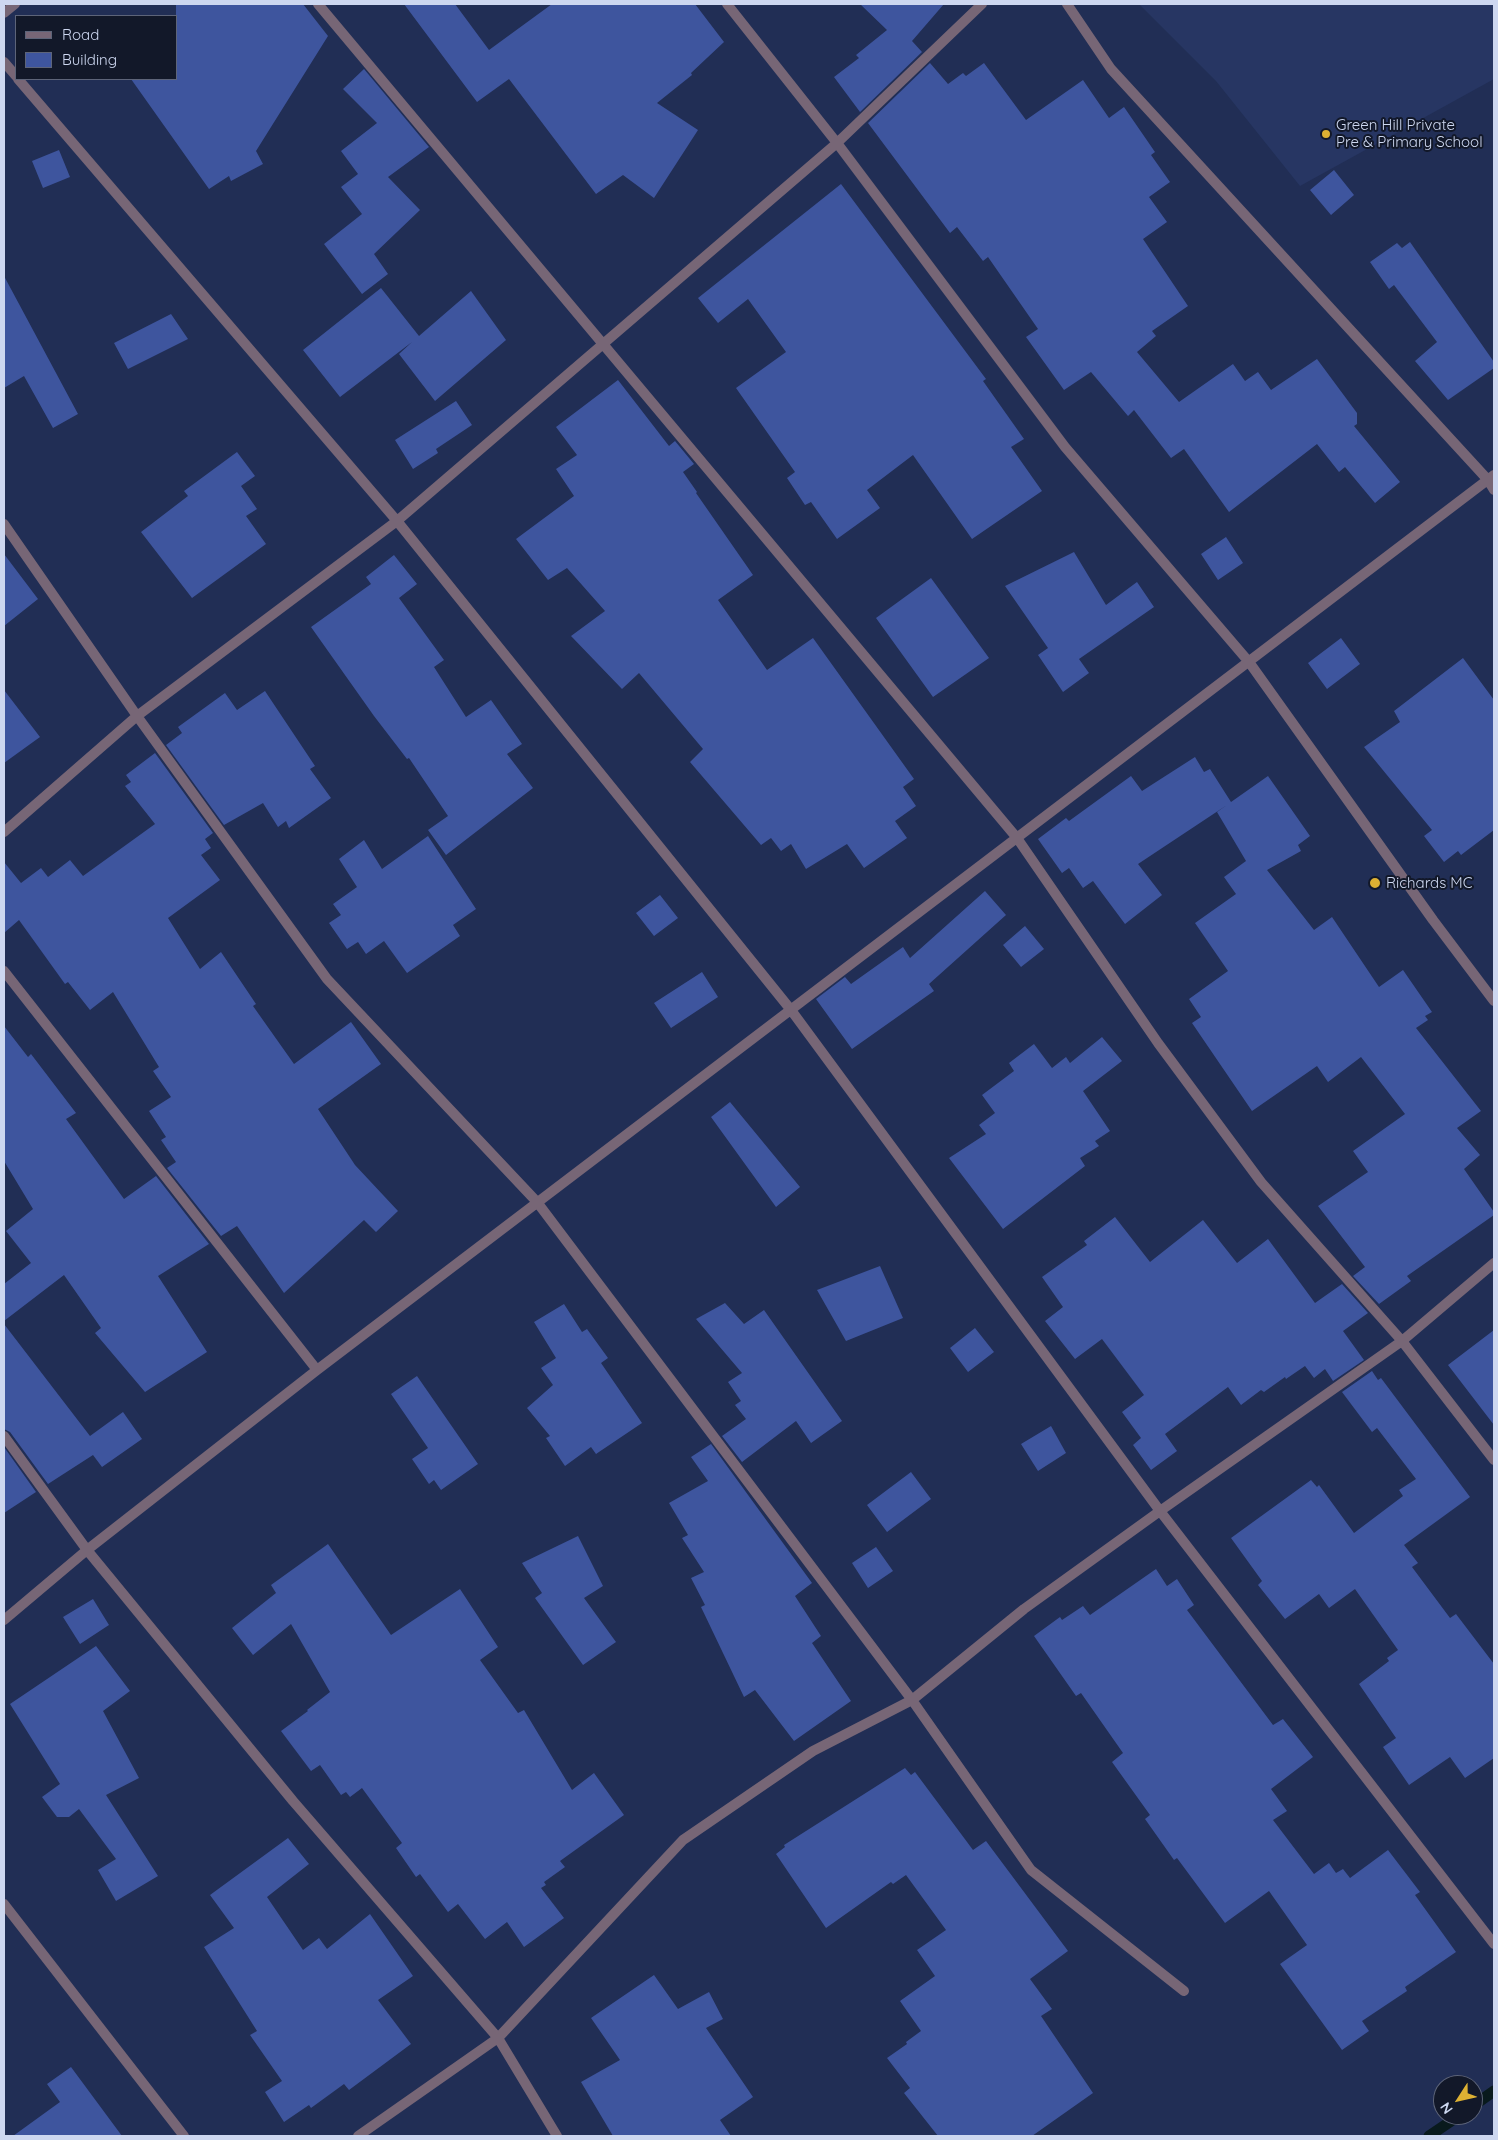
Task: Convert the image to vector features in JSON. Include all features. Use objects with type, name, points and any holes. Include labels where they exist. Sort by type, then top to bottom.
[{"type":"street","points":[[4,13],[15,4]]},
{"type":"street","points":[[318,4],[1017,838],[1158,1043],[1260,1182],[1402,1341],[1494,1460]]},
{"type":"street","points":[[727,4],[837,143],[1065,447],[1249,662],[1433,920],[1494,1001]]},
{"type":"street","points":[[4,832],[137,716],[397,521],[837,143],[982,4]]},
{"type":"street","points":[[1067,4],[1111,69],[1491,478],[1494,490]]},
{"type":"street","points":[[4,62],[15,76]]},
{"type":"street","points":[[19,80],[397,521],[790,1010],[1160,1511],[1494,1944]]},
{"type":"street","points":[[4,1620],[86,1550],[317,1370],[1491,478]]},
{"type":"street","points":[[4,524],[137,716],[327,979],[538,1202],[912,1700],[1031,1870],[1184,1991]]},
{"type":"street","points":[[4,971],[317,1370]]},
{"type":"street","points":[[358,2136],[498,2038],[683,1840],[812,1751],[912,1700],[1024,1609],[1402,1341],[1494,1263]]},
{"type":"street","points":[[4,1436],[86,1550],[293,1801],[498,2038],[557,2136]]},
{"type":"street","points":[[4,1904],[184,2136]]},
{"type":"shaded area","name":"Green Hill Private Pre & Primary School","points":[[1139,4],[1494,4],[1494,79],[1300,186],[1216,81]]},
{"type":"building","points":[[176,4],[303,4],[328,36],[256,151],[263,164],[231,181],[229,176],[209,189],[132,80],[178,80],[178,15],[176,15]]},
{"type":"building","points":[[404,4],[455,4],[489,50],[552,4],[695,4],[724,42],[691,73],[692,75],[657,103],[698,130],[654,198],[623,175],[596,194],[509,79],[477,102]]},
{"type":"building","points":[[860,4],[944,4],[912,41],[922,52],[860,112],[834,77],[859,58],[856,55],[887,30]]},
{"type":"building","points":[[930,63],[948,84],[963,73],[966,76],[984,63],[1026,120],[1083,80],[1109,118],[1124,107],[1155,152],[1151,155],[1170,182],[1149,197],[1167,222],[1143,239],[1188,306],[1152,331],[1156,336],[1137,352],[1179,402],[1233,364],[1245,381],[1258,372],[1271,390],[1317,359],[1357,413],[1357,424],[1354,426],[1400,482],[1375,503],[1345,467],[1339,472],[1317,444],[1229,512],[1184,449],[1171,458],[1134,410],[1128,416],[1091,372],[1064,390],[1026,337],[1038,329],[988,257],[983,261],[957,227],[950,233],[868,123]]},
{"type":"building","points":[[364,69],[429,147],[388,177],[420,210],[374,254],[388,274],[362,294],[324,244],[362,214],[341,187],[358,174],[341,151],[377,123],[343,89]]},
{"type":"building","points":[[59,150],[70,177],[43,188],[32,161]]},
{"type":"building","points":[[1334,170],[1354,195],[1331,215],[1310,190]]},
{"type":"building","points":[[841,184],[986,379],[983,381],[1024,439],[1011,447],[1042,491],[972,539],[913,455],[867,490],[880,508],[837,539],[811,502],[805,505],[787,478],[795,472],[736,388],[786,352],[748,299],[718,323],[698,298]]},
{"type":"building","points":[[1410,242],[1494,362],[1494,368],[1448,400],[1415,361],[1437,342],[1394,285],[1389,289],[1370,262],[1397,243],[1402,248]]},
{"type":"building","points":[[4,276],[78,414],[53,428],[24,376],[4,388]]},
{"type":"building","points":[[381,288],[419,336],[471,291],[506,340],[435,401],[399,354],[412,342],[340,397],[303,350]]},
{"type":"building","points":[[171,314],[188,339],[128,369],[114,343]]},
{"type":"building","points":[[618,380],[669,446],[675,441],[694,464],[683,472],[753,575],[718,600],[767,670],[813,638],[914,779],[903,787],[916,806],[895,821],[907,838],[864,868],[847,844],[806,869],[791,844],[781,851],[771,838],[761,845],[690,762],[703,749],[639,673],[622,689],[571,636],[605,611],[567,568],[548,580],[516,539],[574,496],[556,469],[577,455],[556,427]]},
{"type":"building","points":[[456,401],[472,425],[436,449],[438,453],[413,469],[395,440]]},
{"type":"building","points":[[237,452],[255,476],[241,486],[257,509],[246,516],[266,544],[192,598],[141,532],[188,496],[184,491]]},
{"type":"building","points":[[1226,537],[1243,563],[1218,580],[1201,554]]},
{"type":"building","points":[[1074,552],[1106,605],[1137,582],[1154,607],[1079,659],[1089,673],[1063,692],[1038,655],[1048,648],[1005,586]]},
{"type":"building","points":[[4,554],[38,599],[4,626]]},
{"type":"building","points":[[394,555],[417,584],[399,598],[444,660],[434,667],[466,717],[491,700],[522,744],[507,754],[533,788],[446,855],[428,830],[448,816],[409,758],[407,759],[374,716],[311,627],[371,584],[366,577]]},
{"type":"building","points":[[931,578],[989,658],[933,697],[876,618]]},
{"type":"building","points":[[1341,638],[1360,664],[1327,689],[1308,663]]},
{"type":"building","points":[[1463,658],[1494,700],[1494,830],[1461,855],[1458,851],[1444,862],[1424,836],[1432,830],[1364,747],[1400,722],[1394,711]]},
{"type":"building","points":[[4,690],[40,737],[4,763]]},
{"type":"building","points":[[265,691],[315,766],[310,769],[331,798],[289,828],[286,821],[278,827],[263,803],[224,825],[166,745],[182,733],[178,727],[225,693],[237,710]]},
{"type":"building","points":[[155,753],[213,833],[205,839],[211,848],[201,855],[220,880],[168,918],[200,969],[221,952],[256,1004],[253,1006],[294,1064],[351,1022],[381,1064],[318,1109],[355,1165],[398,1211],[376,1232],[364,1220],[284,1293],[237,1226],[221,1236],[167,1168],[176,1162],[161,1140],[166,1137],[149,1111],[171,1097],[153,1071],[159,1067],[113,992],[90,1010],[68,982],[65,984],[19,920],[4,933],[4,862],[21,883],[41,868],[48,877],[70,860],[83,876],[155,824],[125,786],[131,782],[126,775]]},
{"type":"building","points":[[1195,757],[1204,772],[1210,769],[1231,802],[1268,776],[1310,836],[1298,845],[1301,851],[1267,870],[1314,930],[1332,917],[1379,987],[1403,970],[1432,1012],[1425,1016],[1428,1020],[1416,1028],[1481,1111],[1457,1128],[1480,1155],[1464,1169],[1494,1212],[1494,1215],[1407,1276],[1411,1281],[1379,1304],[1353,1276],[1365,1267],[1318,1206],[1368,1172],[1353,1151],[1405,1114],[1361,1057],[1328,1082],[1317,1066],[1252,1111],[1192,1023],[1201,1017],[1189,999],[1228,971],[1195,923],[1236,894],[1224,877],[1246,861],[1217,812],[1227,805],[1138,864],[1162,895],[1125,924],[1093,881],[1083,888],[1069,868],[1062,873],[1038,839],[1066,818],[1069,821],[1131,776],[1142,791]]},
{"type":"building","points":[[428,836],[476,909],[453,925],[460,936],[407,973],[384,941],[366,954],[358,942],[347,949],[329,923],[341,915],[333,904],[357,887],[339,859],[364,840],[382,869]]},
{"type":"building","points":[[985,891],[1006,915],[929,984],[934,991],[852,1049],[816,999],[845,977],[851,984],[903,947],[910,958]]},
{"type":"building","points":[[660,895],[678,918],[654,936],[636,913]]},
{"type":"building","points":[[1025,926],[1044,949],[1021,967],[1003,945]]},
{"type":"building","points":[[702,972],[718,997],[671,1028],[654,1003]]},
{"type":"building","points":[[4,1026],[28,1057],[31,1054],[76,1113],[66,1119],[124,1199],[156,1176],[209,1244],[158,1276],[207,1352],[145,1392],[95,1333],[101,1328],[64,1275],[4,1321],[4,1284],[31,1263],[6,1231],[33,1209],[4,1161]]},
{"type":"building","points":[[1102,1037],[1122,1061],[1083,1091],[1110,1131],[1095,1141],[1099,1146],[1080,1158],[1085,1166],[1003,1229],[949,1158],[986,1134],[979,1125],[995,1113],[982,1095],[1014,1071],[1009,1063],[1034,1044],[1052,1068],[1066,1057],[1070,1063]]},
{"type":"building","points":[[730,1102],[800,1187],[776,1207],[711,1117]]},
{"type":"building","points":[[1115,1217],[1150,1262],[1203,1220],[1237,1263],[1268,1239],[1315,1303],[1342,1284],[1368,1313],[1343,1331],[1364,1360],[1333,1381],[1325,1369],[1314,1378],[1305,1366],[1264,1392],[1261,1390],[1241,1405],[1228,1387],[1165,1434],[1177,1451],[1151,1470],[1133,1445],[1141,1438],[1122,1412],[1144,1395],[1102,1339],[1075,1359],[1045,1321],[1063,1307],[1042,1277],[1087,1245],[1084,1241]]},
{"type":"building","points":[[880,1266],[903,1318],[846,1341],[817,1290]]},
{"type":"building","points":[[725,1303],[744,1324],[764,1310],[842,1421],[811,1443],[796,1421],[742,1462],[722,1436],[746,1419],[735,1405],[741,1401],[728,1382],[742,1373],[696,1319]]},
{"type":"building","points":[[564,1304],[582,1332],[587,1329],[608,1358],[601,1363],[642,1423],[596,1454],[591,1447],[565,1466],[546,1438],[550,1436],[527,1408],[553,1385],[541,1368],[556,1358],[534,1322]]},
{"type":"building","points":[[4,1324],[90,1436],[123,1412],[142,1439],[102,1467],[93,1455],[48,1484],[10,1432],[4,1429]]},
{"type":"building","points":[[975,1328],[994,1352],[968,1372],[950,1348]]},
{"type":"building","points":[[1494,1330],[1494,1425],[1448,1365]]},
{"type":"building","points":[[1372,1371],[1378,1380],[1381,1378],[1470,1497],[1404,1545],[1418,1563],[1412,1567],[1450,1618],[1456,1614],[1494,1664],[1494,1758],[1465,1778],[1450,1757],[1409,1785],[1383,1747],[1396,1738],[1359,1684],[1389,1661],[1387,1658],[1398,1650],[1355,1589],[1329,1608],[1319,1594],[1285,1619],[1258,1585],[1262,1581],[1231,1538],[1311,1480],[1317,1487],[1319,1485],[1354,1533],[1403,1496],[1399,1490],[1416,1479],[1377,1428],[1372,1432],[1342,1392]]},
{"type":"building","points":[[417,1376],[478,1464],[441,1490],[434,1480],[429,1484],[412,1459],[428,1448],[391,1394]]},
{"type":"building","points":[[1051,1426],[1066,1453],[1038,1471],[1021,1444]]},
{"type":"building","points":[[711,1444],[812,1583],[795,1596],[821,1636],[812,1643],[851,1701],[794,1741],[755,1690],[744,1697],[701,1607],[705,1605],[691,1578],[704,1572],[682,1538],[688,1535],[669,1503],[708,1481],[691,1457]]},
{"type":"building","points":[[4,1447],[36,1492],[4,1513]]},
{"type":"building","points":[[911,1472],[931,1499],[887,1532],[867,1505]]},
{"type":"building","points":[[578,1536],[603,1586],[584,1598],[616,1642],[583,1665],[535,1598],[542,1593],[522,1563]]},
{"type":"building","points":[[328,1544],[391,1635],[460,1589],[498,1647],[480,1660],[518,1713],[524,1710],[572,1790],[594,1773],[624,1815],[560,1861],[565,1867],[544,1882],[546,1885],[541,1888],[564,1918],[524,1947],[507,1922],[485,1939],[458,1904],[448,1912],[420,1874],[416,1877],[396,1848],[402,1843],[362,1788],[350,1797],[346,1792],[341,1795],[320,1765],[311,1771],[281,1731],[330,1692],[291,1624],[253,1655],[232,1628],[276,1593],[271,1585]]},
{"type":"building","points":[[876,1547],[893,1571],[868,1588],[852,1563]]},
{"type":"building","points":[[1156,1569],[1167,1586],[1177,1579],[1194,1605],[1187,1610],[1273,1725],[1283,1719],[1313,1757],[1271,1789],[1287,1811],[1273,1820],[1314,1874],[1329,1863],[1336,1873],[1343,1869],[1350,1878],[1388,1850],[1420,1892],[1415,1895],[1456,1952],[1405,1987],[1407,1991],[1362,2021],[1369,2031],[1342,2050],[1280,1964],[1307,1945],[1269,1891],[1225,1923],[1177,1858],[1174,1860],[1145,1819],[1150,1815],[1112,1762],[1123,1753],[1081,1693],[1076,1696],[1034,1636],[1060,1617],[1062,1620],[1083,1606],[1090,1615]]},
{"type":"building","points":[[93,1599],[109,1625],[80,1644],[63,1617]]},
{"type":"building","points":[[96,1646],[130,1691],[103,1711],[139,1778],[106,1795],[158,1876],[116,1901],[98,1870],[116,1859],[79,1809],[69,1817],[57,1817],[42,1797],[60,1784],[10,1704]]},
{"type":"building","points":[[905,1768],[911,1775],[915,1772],[973,1850],[986,1841],[1068,1951],[1030,1979],[1052,2009],[1041,2016],[1093,2093],[1032,2136],[938,2136],[904,2093],[910,2088],[887,2058],[921,2031],[900,2001],[935,1976],[917,1950],[946,1930],[906,1875],[893,1884],[891,1882],[826,1928],[776,1854],[785,1847],[784,1845]]},
{"type":"building","points":[[288,1838],[309,1864],[267,1897],[303,1950],[319,1938],[327,1949],[370,1914],[413,1976],[378,2000],[411,2044],[349,2090],[344,2084],[311,2108],[309,2105],[284,2122],[265,2092],[282,2081],[250,2035],[257,2031],[204,1947],[234,1928],[210,1895]]},
{"type":"building","points":[[654,1975],[678,2009],[709,1992],[723,2019],[706,2028],[753,2097],[720,2120],[731,2136],[613,2136],[581,2082],[620,2060],[591,2018]]},
{"type":"building","points":[[71,2067],[122,2136],[13,2136],[60,2102],[47,2084]]},
{"type":"waterway","points":[[1483,2099],[1494,2091]]},
{"type":"waterway","points":[[1429,2136],[1445,2125]]},
{"type":"place","name":"Green Hill Private Pre & Primary School","points":[[1326,134]]},
{"type":"place","name":"Richards MC","points":[[1375,883]]}]
